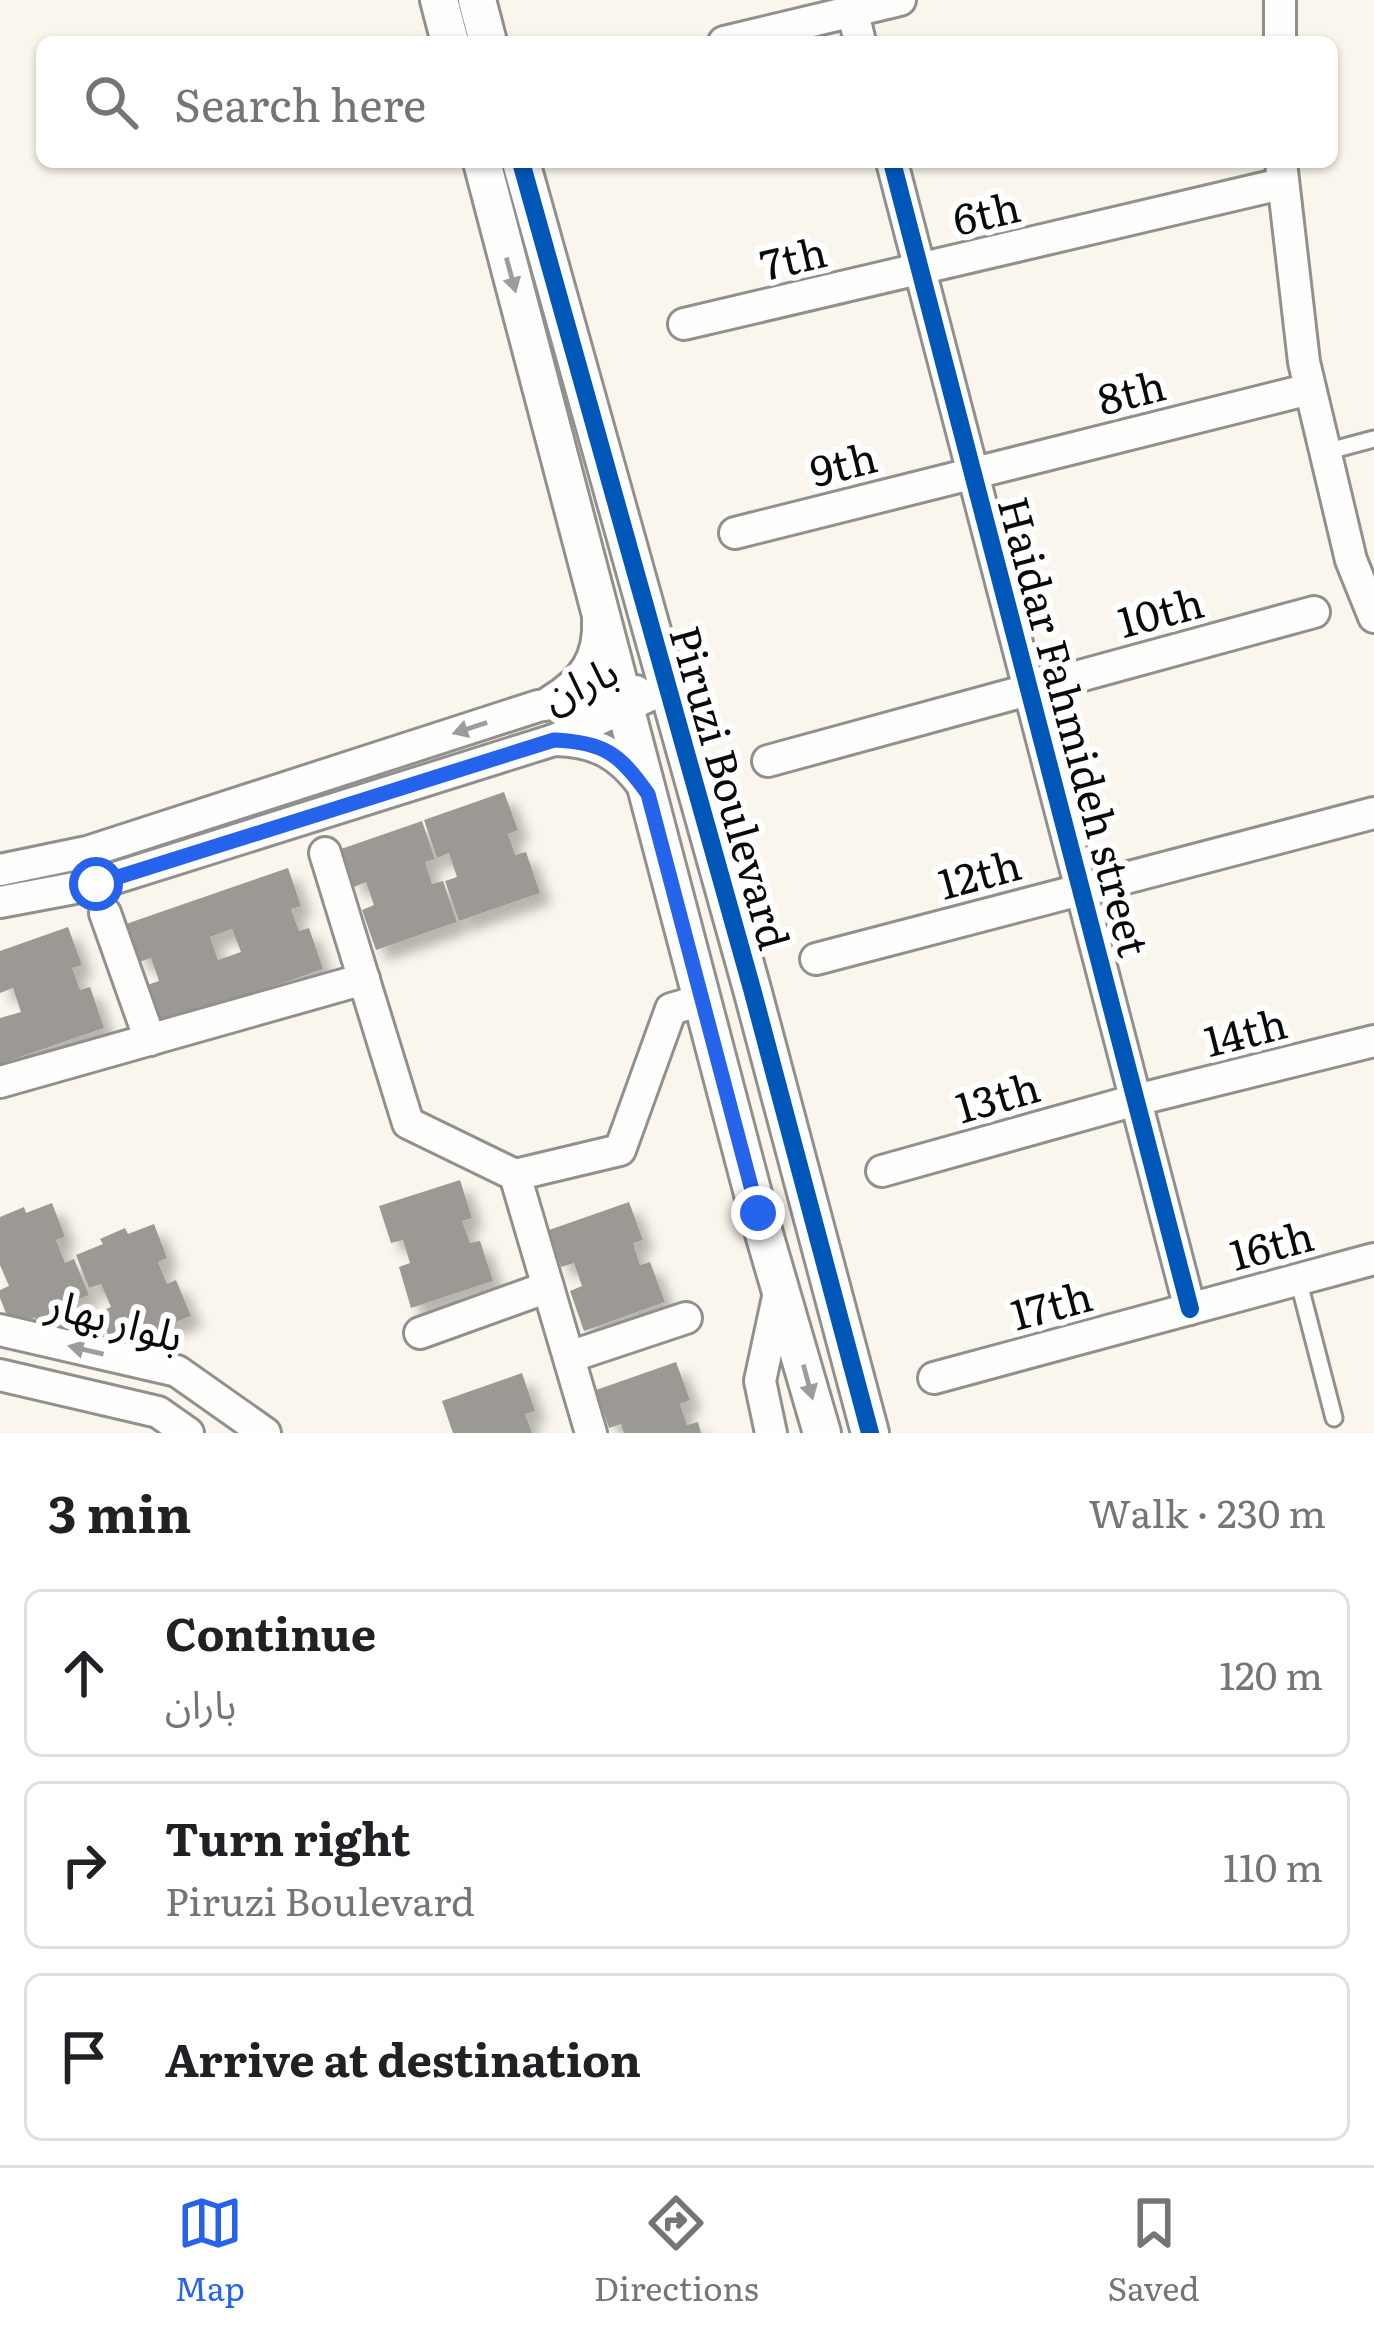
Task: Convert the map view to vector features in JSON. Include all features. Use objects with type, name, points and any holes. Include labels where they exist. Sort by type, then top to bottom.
[{"type":"street","points":[[439,0],[448,36]]},
{"type":"street","points":[[477,0],[486,36]]},
{"type":"street","points":[[745,36],[851,6],[900,0]]},
{"type":"street","points":[[1280,0],[1280,36]]},
{"type":"street","points":[[851,6],[858,36]]},
{"type":"street","name":"Piruzi Boulevard","points":[[484,168],[702,1000],[822,1433]]},
{"type":"street","name":"Piruzi Boulevard","points":[[523,168],[752,989],[870,1433]]},
{"type":"street","name":"Haidar Fahmideh street","points":[[894,168],[1190,1309]]},
{"type":"street","points":[[1281,173],[1310,389],[1351,560],[1374,616]]},
{"type":"street","name":"6th","points":[[920,269],[1281,173]]},
{"type":"street","name":"7th","points":[[684,324],[920,269]]},
{"type":"street","name":"8th","points":[[973,473],[1310,389]]},
{"type":"street","name":"9th","points":[[735,533],[973,473]]},
{"type":"street","points":[[546,704],[573,688],[591,667],[599,639],[596,598]]},
{"type":"street","name":"10th","points":[[768,761],[1313,612]]},
{"type":"street","name":"باران","points":[[0,870],[88,852],[546,704],[623,700],[666,688]]},
{"type":"street","name":"باران","points":[[0,902],[96,884],[554,740],[623,700]]},
{"type":"street","points":[[554,740],[584,741],[610,751],[629,767],[648,794]]},
{"type":"street","name":"12th","points":[[816,959],[1374,813]]},
{"type":"street","points":[[325,853],[408,1124],[515,1175],[620,1150],[671,1010],[702,1000]]},
{"type":"street","points":[[105,914],[151,1040]]},
{"type":"street","points":[[0,1082],[364,979]]},
{"type":"street","name":"14th","points":[[1136,1100],[1374,1041]]},
{"type":"street","name":"13th","points":[[882,1171],[1136,1100]]},
{"type":"street","points":[[515,1175],[591,1433]]},
{"type":"street","name":"16th","points":[[1190,1309],[1374,1259]]},
{"type":"street","points":[[771,1433],[760,1381],[781,1283]]},
{"type":"street","points":[[420,1333],[548,1287]]},
{"type":"street","name":"17th","points":[[934,1378],[1190,1309]]},
{"type":"street","points":[[568,1357],[686,1318]]},
{"type":"street","name":"بلوار بهار","points":[[0,1330],[177,1370],[265,1433]]},
{"type":"street","name":"بلوار بهار","points":[[0,1376],[158,1412],[188,1433]]},
{"type":"lane","points":[[1325,452],[1374,440]]},
{"type":"lane","points":[[1298,1280],[1334,1418]]},
{"type":"building","points":[[504,792],[518,830],[508,834],[515,855],[526,852],[540,893],[459,921],[445,881],[457,877],[449,853],[437,858],[424,820]]},
{"type":"building","points":[[422,821],[435,859],[425,862],[432,884],[443,881],[457,922],[376,950],[362,910],[374,905],[366,882],[354,887],[341,849]]},
{"type":"building","points":[[288,868],[301,906],[291,909],[299,931],[309,928],[323,969],[162,1025],[147,985],[159,981],[151,958],[139,962],[126,924]],"holes":[[[232,929],[241,952],[218,960],[210,937]]]},
{"type":"building","points":[[68,927],[82,965],[72,968],[80,990],[90,987],[104,1028],[0,1064],[0,1018],[21,1012],[13,988],[0,993],[0,951]]},
{"type":"building","points":[[460,1180],[472,1218],[462,1221],[470,1243],[480,1241],[493,1281],[411,1308],[399,1267],[410,1263],[403,1240],[391,1243],[379,1206]]},
{"type":"building","points":[[629,1202],[643,1240],[633,1243],[640,1265],[650,1262],[665,1302],[584,1331],[570,1291],[582,1286],[574,1263],[561,1267],[549,1230]]},
{"type":"building","points":[[52,1203],[65,1237],[56,1240],[65,1263],[74,1259],[89,1295],[62,1306],[65,1313],[38,1324],[35,1317],[11,1326],[0,1298],[0,1290],[9,1286],[0,1265],[0,1217]]},
{"type":"building","points":[[154,1224],[167,1258],[158,1262],[167,1284],[176,1280],[191,1316],[164,1327],[167,1333],[140,1345],[137,1337],[113,1347],[99,1312],[111,1307],[101,1284],[89,1288],[76,1255],[125,1228],[128,1234]]},
{"type":"building","points":[[676,1362],[690,1400],[680,1404],[687,1425],[698,1422],[701,1433],[624,1433],[621,1424],[609,1428],[596,1390]]},
{"type":"building","points":[[522,1373],[535,1411],[525,1414],[532,1433],[453,1433],[442,1401]]},
{"type":"cycle path","points":[[523,168],[752,989],[870,1433]]},
{"type":"cycle path","points":[[894,168],[1190,1309]]},
{"type":"route","points":[[96,884],[554,740],[584,741],[610,751],[629,767],[648,794],[758,1213]]}]
